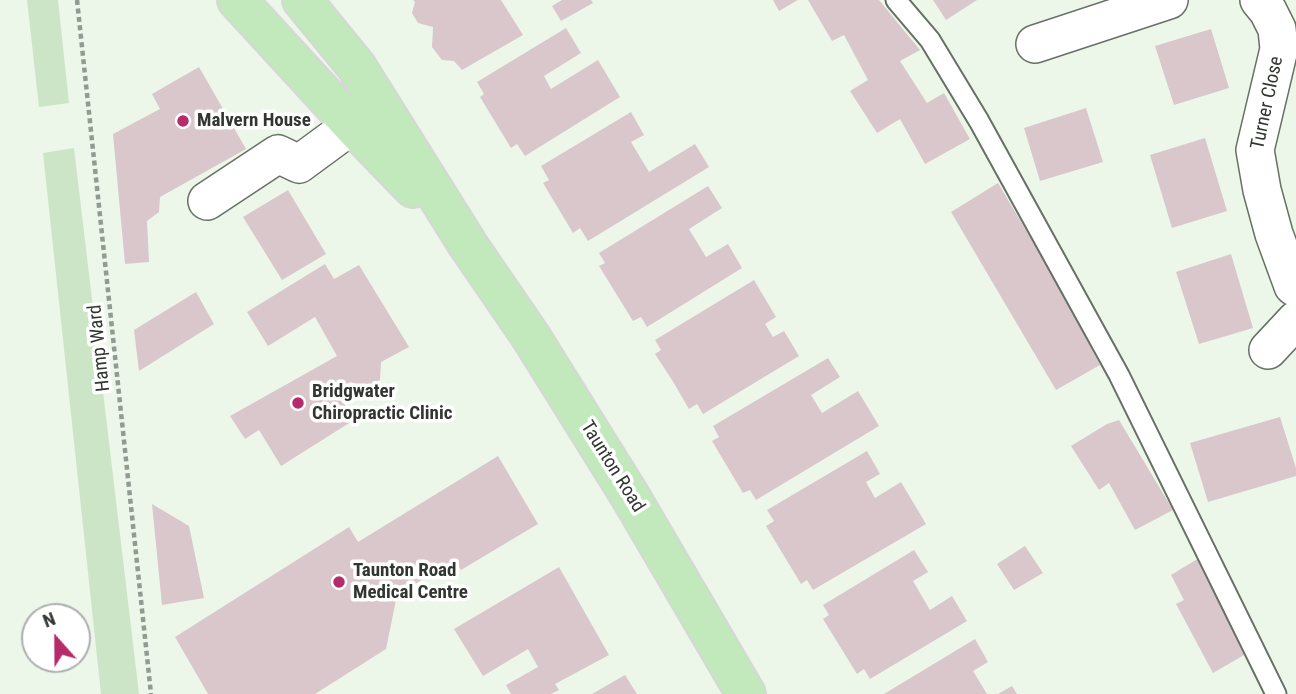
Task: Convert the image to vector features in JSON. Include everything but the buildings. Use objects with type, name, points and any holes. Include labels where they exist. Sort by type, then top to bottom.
[{"type":"main road","name":"Taunton Road","points":[[237,0],[468,245]]},
{"type":"main road","name":"Taunton Road","points":[[302,0],[356,66],[468,245],[531,337],[623,485],[746,694]]},
{"type":"street","points":[[1035,44],[1169,0]]},
{"type":"street","name":"Turner Close","points":[[1259,0],[1277,29],[1279,49],[1255,150],[1274,234],[1296,289]]},
{"type":"street","points":[[208,201],[278,154],[299,164],[352,125]]},
{"type":"street","points":[[1268,349],[1296,320]]},
{"type":"lane","points":[[896,0],[930,40],[979,121],[1119,375],[1276,694]]},
{"type":"path","name":"Hamp Ward","points":[[77,0],[151,694]]},
{"type":"green space","points":[[27,0],[58,0],[69,103],[39,107]]},
{"type":"green space","points":[[74,148],[139,694],[101,694],[43,153]]},
{"type":"place","name":"Malvern House","points":[[183,121]]},
{"type":"place","name":"Bridgwater Chiropractic Clinic","points":[[298,403]]},
{"type":"place","name":"Taunton Road Medical Centre","points":[[339,582]]}]
